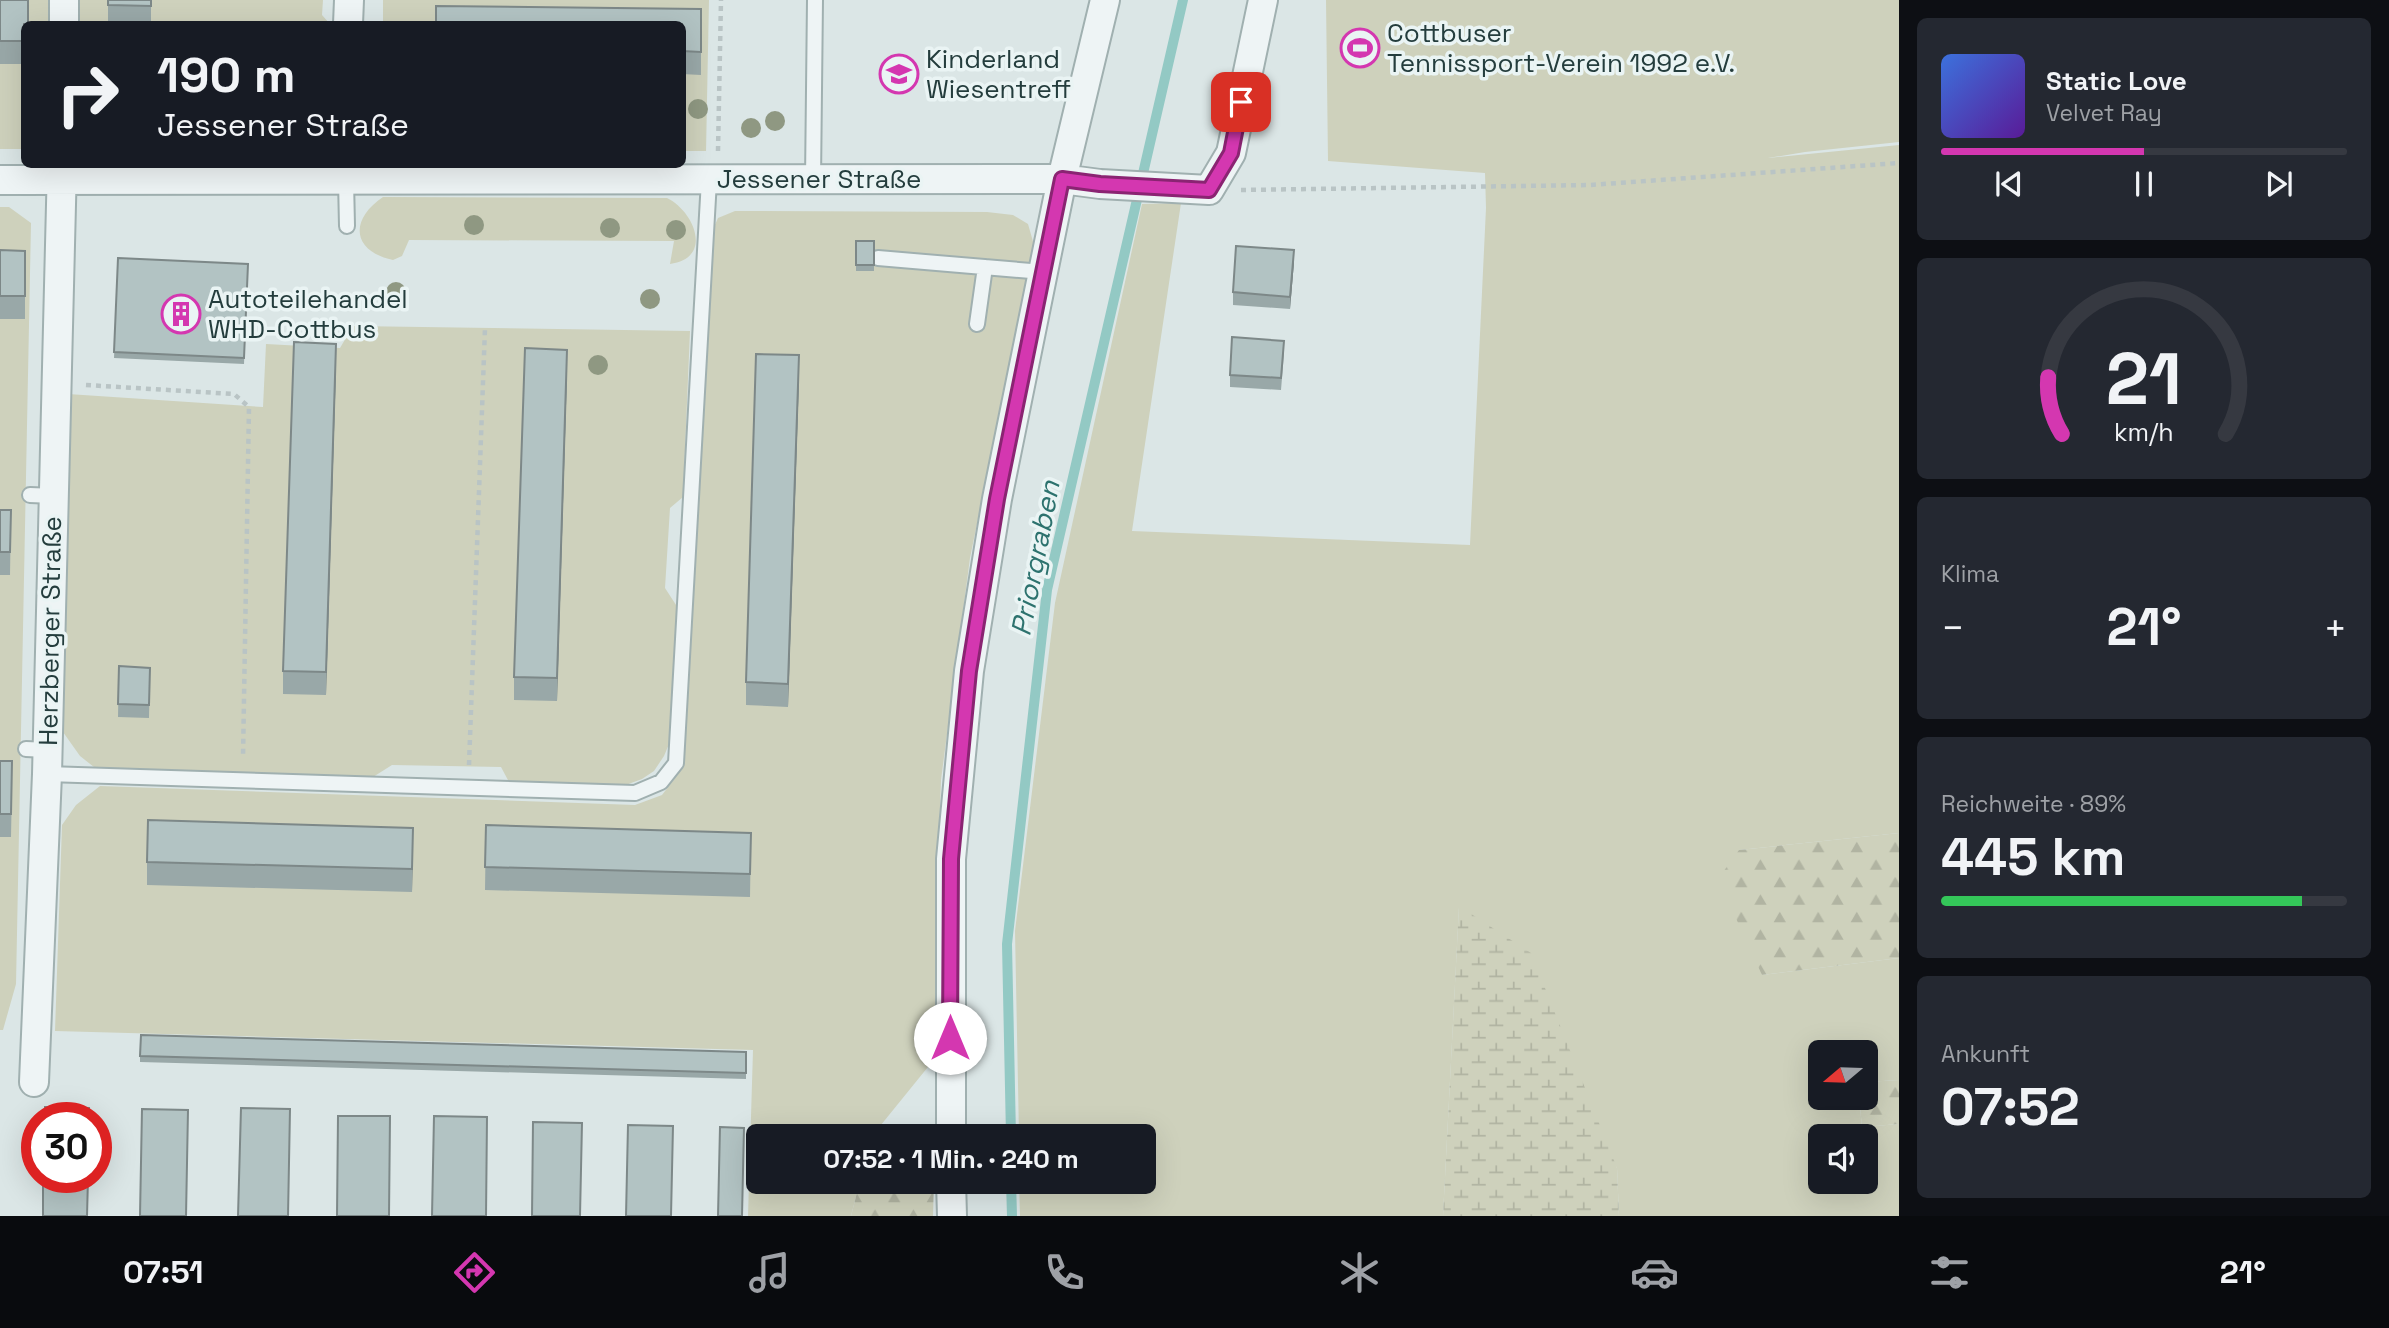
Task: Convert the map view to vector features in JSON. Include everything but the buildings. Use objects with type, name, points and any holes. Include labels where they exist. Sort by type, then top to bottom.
[{"type":"street","points":[[64,0],[64,21]]},
{"type":"street","points":[[348,21],[349,0]]},
{"type":"street","points":[[951,1124],[951,859],[969,671],[997,499],[1043,272],[1062,179],[1105,0]]},
{"type":"street","points":[[1209,190],[1231,153],[1263,0]]},
{"type":"street","name":"Jessener Straße","points":[[0,180],[62,172],[346,172],[713,180],[1062,179],[1209,190]]},
{"type":"street","name":"Herzberger Straße","points":[[34,1082],[42,495],[57,383],[62,172]]},
{"type":"street","points":[[951,1194],[952,1216]]},
{"type":"lane","points":[[813,180],[815,0]]},
{"type":"lane","points":[[346,172],[347,226]]},
{"type":"lane","points":[[40,758],[243,779],[635,793],[661,782],[676,763],[699,272],[713,180]]},
{"type":"lane","points":[[878,258],[1043,272]]},
{"type":"lane","points":[[977,324],[985,267]]},
{"type":"path","points":[[713,180],[721,0]]},
{"type":"path","points":[[1209,190],[1590,185],[1899,163]]},
{"type":"path","points":[[469,787],[485,328]]},
{"type":"path","points":[[57,383],[234,394],[250,407],[243,779]]},
{"type":"green space","points":[[0,0],[323,0],[322,15],[327,21],[21,21],[21,149],[0,149]]},
{"type":"green space","points":[[383,0],[709,0],[706,151],[686,151],[686,21],[383,21]]},
{"type":"green space","points":[[1326,0],[1899,0],[1899,142],[1768,158],[1899,145],[1899,833],[1739,850],[1762,975],[1899,958],[1899,1080],[1878,1081],[1878,1040],[1808,1040],[1808,1110],[1860,1110],[1862,1124],[1808,1124],[1808,1194],[1878,1194],[1878,1126],[1899,1124],[1899,1216],[1619,1216],[1617,1168],[1459,907],[1443,1216],[1020,1216],[1019,1194],[1156,1194],[1156,1124],[1019,1124],[1015,931],[1055,603],[1142,204],[1181,203],[1132,531],[1470,545],[1486,208],[1485,173],[1328,161]]},
{"type":"green space","points":[[383,197],[667,198],[685,213],[695,234],[696,244],[692,253],[684,260],[670,264],[674,241],[409,240],[402,256],[393,260],[369,250],[360,234],[364,215]]},
{"type":"green space","points":[[0,207],[9,207],[31,223],[16,984],[3,1030],[0,1030]]},
{"type":"green space","points":[[735,211],[987,212],[1013,215],[1028,224],[1034,245],[970,558],[941,780],[936,920],[936,1033],[927,1034],[932,1062],[882,1124],[751,1124],[753,1050],[55,1031],[62,825],[76,805],[100,786],[635,805],[662,795],[682,769],[713,229],[718,218]]},
{"type":"green space","points":[[353,326],[690,331],[683,497],[670,508],[665,588],[678,608],[672,724],[664,756],[654,771],[642,779],[623,786],[509,782],[501,767],[392,765],[373,777],[99,771],[80,756],[63,732],[68,394],[263,407],[266,344],[340,348]]},
{"type":"green space","points":[[1899,833],[1899,958],[1762,975],[1718,879],[1739,850]]},
{"type":"green space","points":[[1459,906],[1531,953],[1617,1168],[1619,1216],[1443,1216]]},
{"type":"green space","points":[[1899,1080],[1899,1124],[1862,1124],[1860,1110],[1878,1110],[1878,1081]]},
{"type":"green space","points":[[749,1194],[857,1194],[851,1216],[748,1216]]},
{"type":"green space","points":[[857,1194],[934,1194],[933,1216],[851,1216]]},
{"type":"waterway","name":"Priorgraben","points":[[1011,1124],[1007,944],[1047,590],[1183,0]]},
{"type":"waterway","name":"Priorgraben","points":[[1011,1194],[1012,1216]]},
{"type":"place","name":"Cottbuser Tennissport-Verein 1992 e.V.","points":[[1360,48]]},
{"type":"place","name":"Kinderland Wiesentreff","points":[[899,74]]},
{"type":"place","name":"Autoteilehandel WHD-Cottbus","points":[[181,314]]},
{"type":"route","points":[[950,1038],[951,859],[969,671],[997,499],[1062,179],[1100,184],[1209,190],[1231,153],[1241,102]]}]
